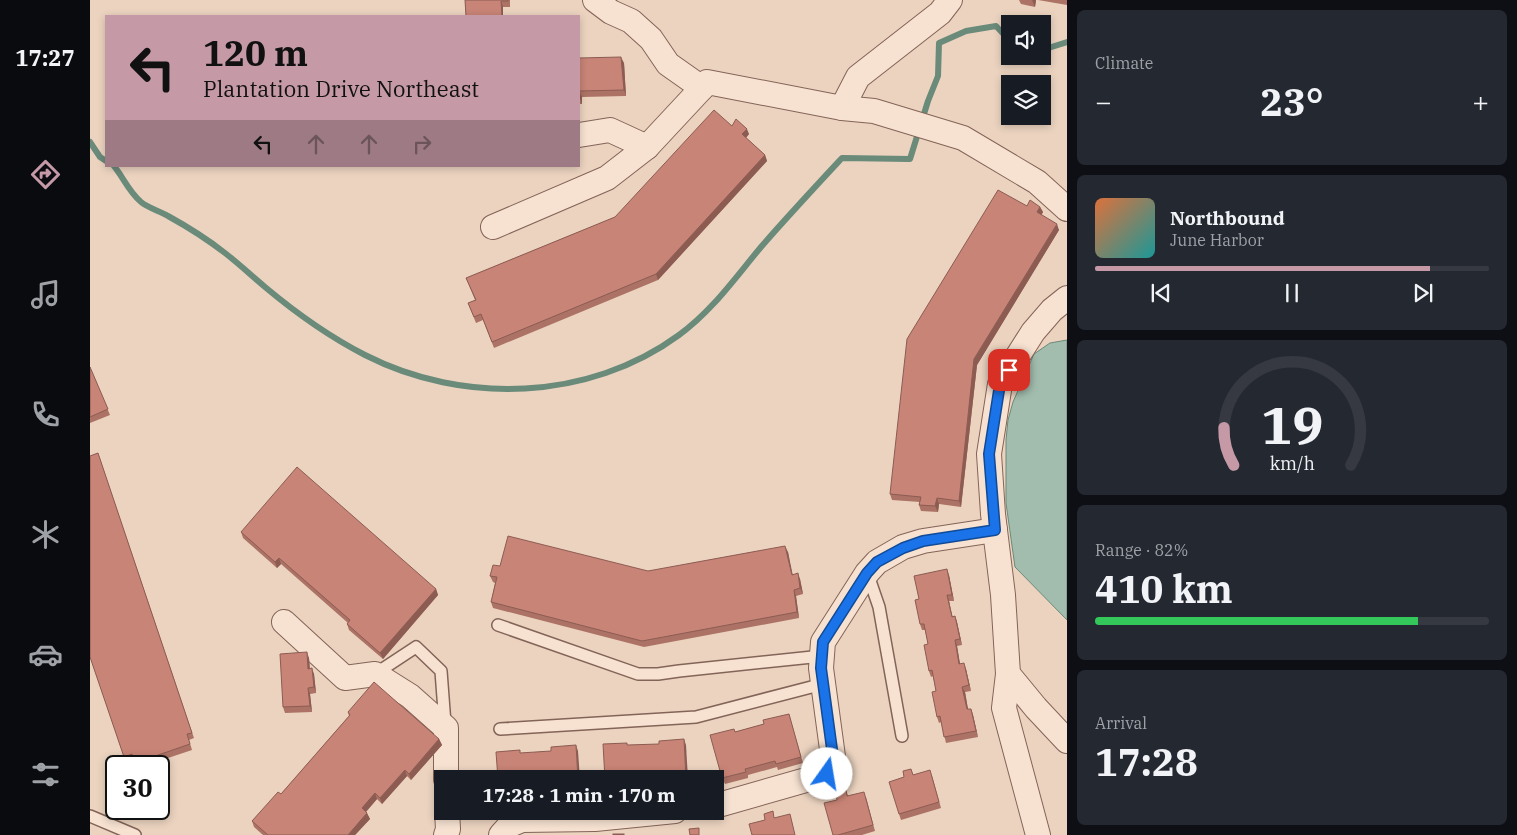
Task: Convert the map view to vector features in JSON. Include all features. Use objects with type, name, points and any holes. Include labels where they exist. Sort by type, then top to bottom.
[{"type":"street","points":[[594,0],[611,12],[631,21],[651,39],[668,64],[702,88]]},
{"type":"street","points":[[842,108],[858,77],[940,13],[950,0]]},
{"type":"street","points":[[493,227],[607,178],[646,147],[707,82],[842,108],[874,111],[963,138],[1037,182],[1067,209]]},
{"type":"street","points":[[580,135],[610,130],[646,147]]},
{"type":"street","points":[[1038,835],[1004,708],[1008,674],[1004,595],[995,530],[989,454],[1000,384],[1034,332],[1062,307]]},
{"type":"street","points":[[724,803],[827,774],[834,764],[823,684],[823,642],[867,573],[877,562],[903,548],[923,541],[995,530]]},
{"type":"street","points":[[284,622],[345,678],[374,674],[410,696],[446,728],[446,770]]},
{"type":"street","points":[[1008,674],[1067,741]]},
{"type":"street","points":[[1009,728],[1043,715]]},
{"type":"street","points":[[1043,715],[1047,729],[1062,744],[1067,745]]},
{"type":"street","points":[[446,835],[448,820]]},
{"type":"street","points":[[501,835],[510,825],[522,820]]},
{"type":"lane","points":[[867,573],[879,607],[902,736]]},
{"type":"lane","points":[[498,625],[638,674],[658,674],[822,656]]},
{"type":"lane","points":[[374,674],[416,647],[441,670],[446,728]]},
{"type":"lane","points":[[500,729],[696,717],[823,684]]},
{"type":"lane","points":[[90,816],[135,835]]},
{"type":"shaded area","points":[[1067,340],[1067,620],[1015,567],[1006,503],[1006,440],[1008,420],[1013,402],[1034,354],[1050,343]]},
{"type":"building","points":[[465,0],[508,0],[501,1],[502,15],[466,15]]},
{"type":"building","points":[[621,57],[624,90],[580,91],[580,58]]},
{"type":"building","points":[[714,110],[732,126],[736,119],[747,129],[742,134],[765,155],[656,274],[492,342],[481,314],[474,317],[468,303],[476,300],[466,278],[615,217]]},
{"type":"building","points":[[998,190],[1027,206],[1030,200],[1040,207],[1037,212],[1057,224],[974,359],[959,501],[937,498],[935,506],[919,505],[921,497],[890,494],[907,339]]},
{"type":"building","points":[[90,367],[108,409],[90,417]]},
{"type":"building","points":[[98,453],[192,733],[187,734],[190,744],[158,755],[123,755],[90,657],[90,456]]},
{"type":"building","points":[[297,467],[436,589],[380,653],[347,624],[350,620],[279,558],[275,562],[241,532]]},
{"type":"building","points":[[508,536],[648,571],[785,546],[792,575],[798,573],[800,588],[794,590],[797,612],[642,641],[491,602],[497,577],[490,576],[493,565],[500,566]]},
{"type":"building","points":[[947,569],[952,595],[947,595],[952,617],[955,616],[960,639],[955,640],[959,664],[964,663],[969,685],[962,687],[967,709],[971,709],[976,731],[944,737],[940,716],[937,717],[932,692],[936,691],[932,670],[929,671],[924,645],[928,644],[924,624],[920,624],[915,600],[919,599],[914,576]]},
{"type":"building","points":[[307,652],[308,669],[312,668],[314,687],[308,688],[310,706],[283,707],[280,654]]},
{"type":"building","points":[[374,682],[439,739],[409,774],[405,770],[380,798],[375,793],[362,808],[367,813],[348,835],[268,835],[252,821],[278,792],[281,794],[350,715],[348,712]]},
{"type":"building","points":[[789,714],[801,757],[776,764],[775,761],[745,769],[746,772],[724,778],[724,770],[720,770],[710,735],[734,729],[735,732],[764,724],[763,720]]},
{"type":"building","points":[[684,739],[686,770],[604,770],[603,744],[659,744],[659,741]]},
{"type":"building","points":[[576,745],[577,770],[497,770],[496,752],[520,750],[520,753],[551,751],[551,747]]},
{"type":"building","points":[[911,769],[913,775],[930,770],[939,802],[899,814],[889,782],[904,777],[903,771]]},
{"type":"building","points":[[846,790],[847,796],[864,792],[873,825],[833,835],[824,803],[837,800],[836,793]]},
{"type":"building","points":[[773,811],[774,818],[790,814],[795,835],[752,835],[749,824],[765,820],[764,814]]},
{"type":"building","points":[[699,828],[699,835],[690,835],[689,829]]},
{"type":"waterway","points":[[115,167],[133,194],[141,202],[204,238],[301,315],[365,355],[403,371],[443,382],[484,388],[525,388],[566,384],[606,373],[644,357],[691,326],[713,305],[761,247],[842,158],[910,159],[938,76],[939,43],[966,31],[996,26],[1001,31]]},
{"type":"waterway","points":[[1051,47],[1067,42]]},
{"type":"waterway","points":[[90,142],[100,157],[105,160]]},
{"type":"route","points":[[827,774],[834,764],[821,668],[823,642],[867,573],[877,562],[903,548],[923,541],[995,530],[989,454],[1000,384],[1009,370]]}]
